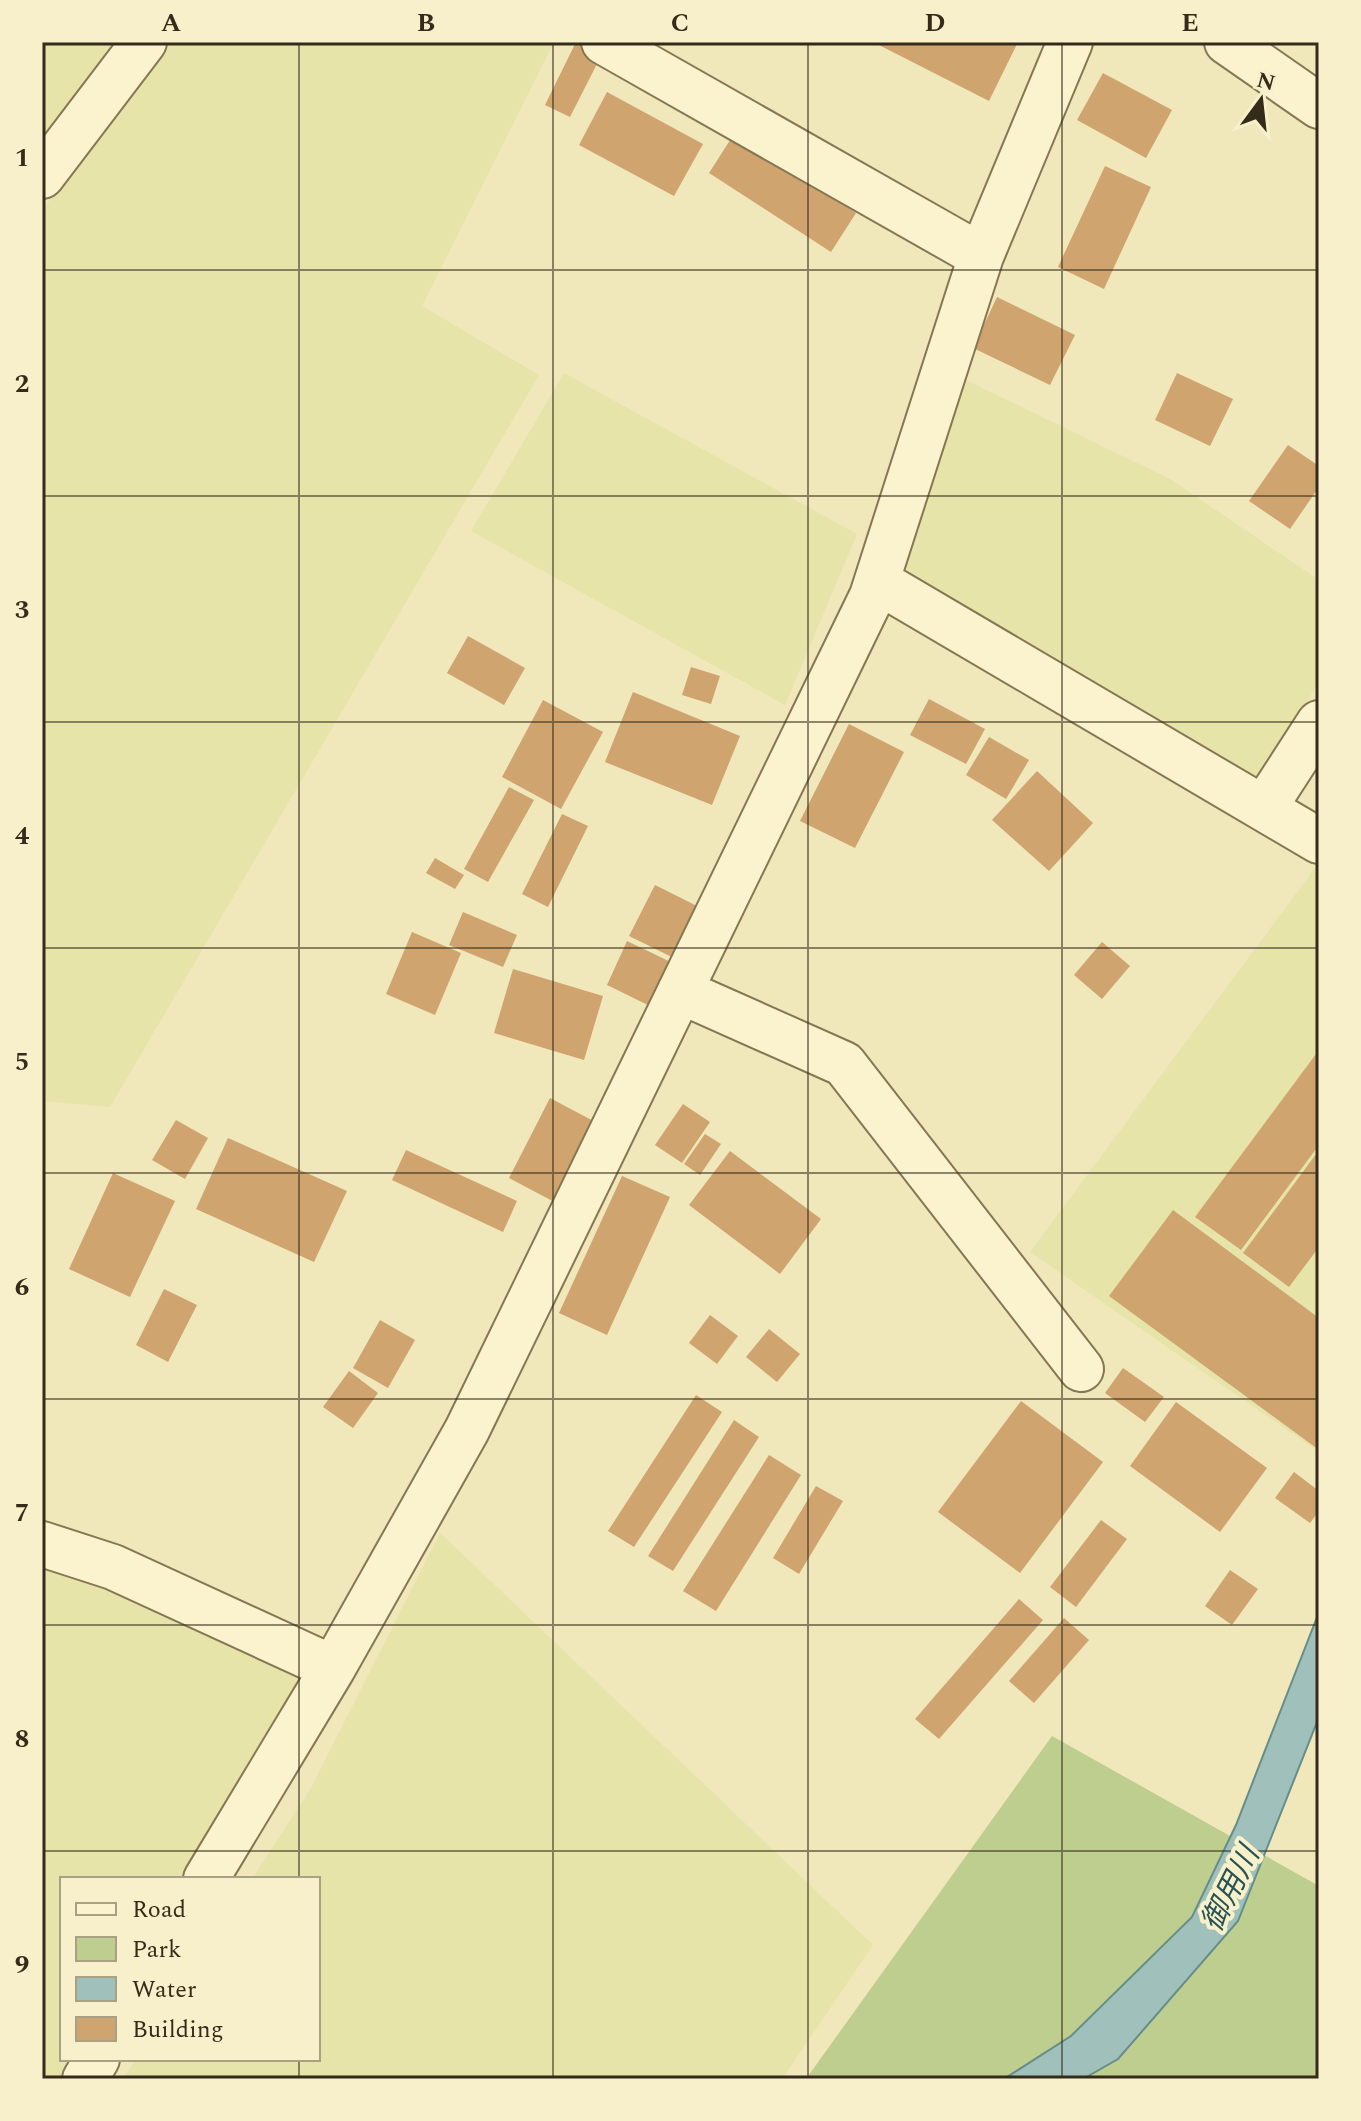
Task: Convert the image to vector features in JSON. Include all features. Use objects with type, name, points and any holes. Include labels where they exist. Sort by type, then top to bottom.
[{"type":"street","points":[[42,176],[144,42]]},
{"type":"street","points":[[604,42],[981,256]]},
{"type":"street","points":[[207,1877],[333,1668],[467,1430],[877,581],[981,256],[1070,42]]},
{"type":"street","points":[[1227,42],[1319,106]]},
{"type":"street","points":[[877,581],[1319,841]]},
{"type":"street","points":[[1264,808],[1319,723]]},
{"type":"street","points":[[680,991],[844,1064],[1081,1369]]},
{"type":"street","points":[[42,1544],[113,1567],[333,1668]]},
{"type":"street","points":[[85,2079],[96,2061]]},
{"type":"shaded area","points":[[42,42],[125,42],[42,152]]},
{"type":"shaded area","points":[[169,42],[554,42],[422,306],[539,375],[110,1107],[42,1101],[42,210]]},
{"type":"shaded area","points":[[564,373],[857,534],[785,705],[471,531]]},
{"type":"shaded area","points":[[964,379],[1170,479],[1319,580],[1319,683],[1254,781],[901,577]]},
{"type":"shaded area","points":[[1315,868],[1319,870],[1319,1452],[1030,1252]]},
{"type":"shaded area","points":[[440,1533],[873,1945],[782,2079],[123,2079],[135,2061],[320,2061],[320,1877],[253,1877],[311,1788]]},
{"type":"shaded area","points":[[42,1566],[94,1582],[302,1680],[184,1877],[60,1877],[60,2061],[75,2061],[64,2079],[42,2079]]},
{"type":"green space","points":[[1052,1736],[1319,1886],[1319,2079],[806,2079]]},
{"type":"water","name":"御用川","points":[[1319,1612],[1319,1717],[1238,1921],[1118,2059],[1083,2079],[1004,2079],[1071,2036],[1192,1917],[1236,1825]]},
{"type":"building","points":[[576,42],[602,54],[570,117],[545,105]]},
{"type":"building","points":[[873,42],[1018,42],[989,101]]},
{"type":"building","points":[[1103,73],[1172,110],[1146,158],[1077,120]]},
{"type":"building","points":[[607,92],[703,144],[674,196],[579,145]]},
{"type":"building","points":[[734,134],[856,213],[831,252],[709,173]]},
{"type":"building","points":[[1105,166],[1151,187],[1104,289],[1058,267]]},
{"type":"building","points":[[997,297],[1075,335],[1050,385],[973,348]]},
{"type":"building","points":[[1177,373],[1233,399],[1210,446],[1155,420]]},
{"type":"building","points":[[1288,445],[1319,466],[1319,487],[1290,529],[1249,501]]},
{"type":"building","points":[[468,636],[525,668],[504,705],[447,673]]},
{"type":"building","points":[[691,667],[720,676],[711,704],[682,695]]},
{"type":"building","points":[[633,692],[740,736],[712,805],[605,762]]},
{"type":"building","points":[[929,699],[985,729],[966,764],[910,735]]},
{"type":"building","points":[[543,700],[603,732],[561,809],[502,777]]},
{"type":"building","points":[[849,724],[904,752],[855,848],[800,821]]},
{"type":"building","points":[[989,737],[1029,760],[1006,799],[966,775]]},
{"type":"building","points":[[1037,771],[1093,823],[1049,871],[992,820]]},
{"type":"building","points":[[509,787],[534,800],[488,882],[464,869]]},
{"type":"building","points":[[562,814],[588,826],[548,907],[522,894]]},
{"type":"building","points":[[435,858],[464,875],[455,889],[426,873]]},
{"type":"building","points":[[655,885],[705,910],[680,961],[629,936]]},
{"type":"building","points":[[463,912],[517,935],[503,967],[449,945]]},
{"type":"building","points":[[412,932],[461,953],[435,1015],[386,994]]},
{"type":"building","points":[[627,941],[679,966],[658,1010],[607,985]]},
{"type":"building","points":[[1102,942],[1130,966],[1102,999],[1074,975]]},
{"type":"building","points":[[513,969],[603,996],[584,1060],[494,1033]]},
{"type":"building","points":[[1319,1050],[1319,1145],[1241,1250],[1195,1217]]},
{"type":"building","points":[[550,1098],[601,1125],[560,1205],[509,1178]]},
{"type":"building","points":[[683,1104],[710,1122],[682,1163],[655,1145]]},
{"type":"building","points":[[176,1120],[208,1138],[185,1179],[152,1160]]},
{"type":"building","points":[[705,1134],[721,1144],[700,1175],[684,1164]]},
{"type":"building","points":[[228,1138],[347,1191],[314,1262],[196,1209]]},
{"type":"building","points":[[406,1150],[517,1201],[503,1232],[392,1180]]},
{"type":"building","points":[[1319,1150],[1319,1247],[1289,1287],[1243,1253]]},
{"type":"building","points":[[730,1151],[821,1219],[780,1274],[689,1205]]},
{"type":"building","points":[[113,1173],[175,1201],[130,1297],[69,1269]]},
{"type":"building","points":[[622,1176],[670,1197],[607,1335],[559,1313]]},
{"type":"building","points":[[1173,1210],[1319,1318],[1319,1450],[1109,1296]]},
{"type":"building","points":[[164,1289],[197,1305],[168,1362],[136,1345]]},
{"type":"building","points":[[710,1315],[738,1336],[717,1364],[689,1343]]},
{"type":"building","points":[[380,1320],[415,1340],[388,1388],[353,1368]]},
{"type":"building","points":[[769,1329],[800,1354],[777,1382],[746,1357]]},
{"type":"building","points":[[1123,1368],[1164,1397],[1145,1422],[1105,1393]]},
{"type":"building","points":[[349,1371],[378,1393],[353,1428],[323,1407]]},
{"type":"building","points":[[696,1395],[722,1412],[634,1547],[608,1531]]},
{"type":"building","points":[[1021,1401],[1103,1462],[1020,1573],[938,1512]]},
{"type":"building","points":[[1176,1402],[1267,1468],[1220,1532],[1130,1466]]},
{"type":"building","points":[[734,1420],[759,1437],[673,1571],[648,1556]]},
{"type":"building","points":[[769,1455],[801,1475],[716,1611],[683,1591]]},
{"type":"building","points":[[1294,1472],[1319,1491],[1319,1511],[1310,1523],[1275,1498]]},
{"type":"building","points":[[816,1486],[843,1501],[799,1574],[773,1558]]},
{"type":"building","points":[[1101,1520],[1127,1539],[1076,1607],[1050,1587]]},
{"type":"building","points":[[1230,1570],[1258,1589],[1232,1625],[1205,1606]]},
{"type":"building","points":[[1019,1599],[1043,1620],[939,1739],[915,1719]]},
{"type":"building","points":[[1064,1618],[1089,1640],[1034,1703],[1009,1681]]}]
